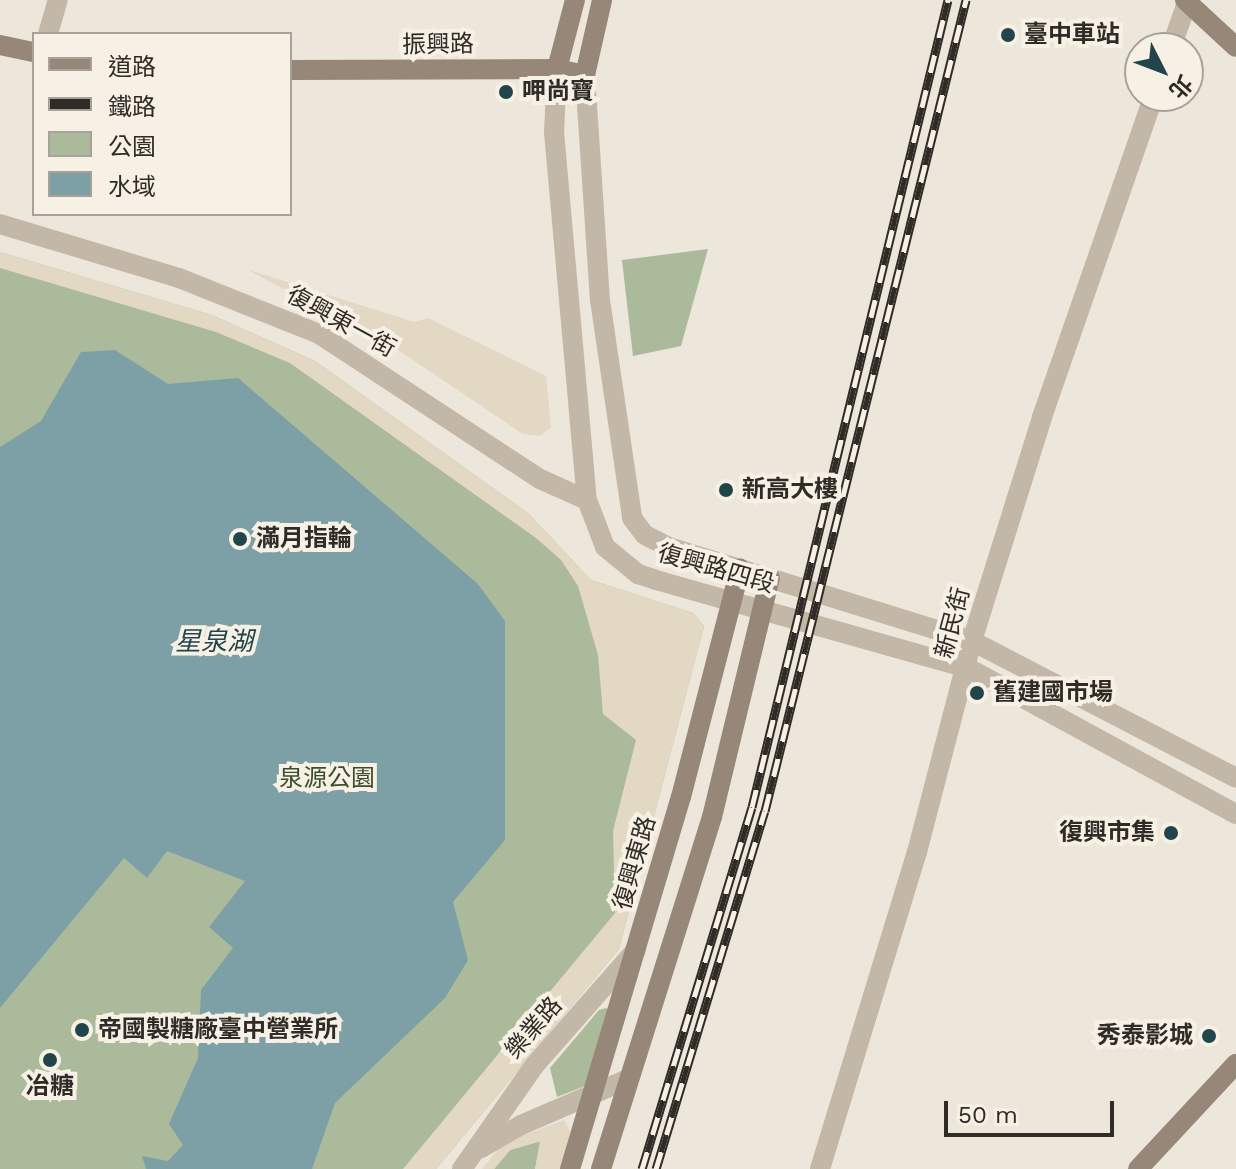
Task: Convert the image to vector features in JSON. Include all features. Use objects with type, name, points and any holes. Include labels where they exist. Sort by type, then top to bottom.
[{"type":"street","points":[[49,32],[58,0]]},
{"type":"street","name":"復興路四段","points":[[575,0],[557,69],[554,132],[587,500],[597,535],[626,565],[656,580],[968,668],[1236,814]]},
{"type":"street","name":"復興路四段","points":[[602,0],[585,75],[600,300],[632,518],[656,542],[972,641],[1236,778]]},
{"type":"street","points":[[1176,32],[1187,0],[1236,47]]},
{"type":"street","points":[[0,45],[32,52]]},
{"type":"street","name":"振興路","points":[[292,70],[557,69],[585,75]]},
{"type":"street","name":"新民街","points":[[820,1169],[968,668],[972,641],[1042,417],[1148,112]]},
{"type":"street","name":"復興東一街","points":[[0,224],[179,278],[319,334],[540,479],[587,500]]},
{"type":"street","name":"復興東路","points":[[570,1169],[638,947],[740,569]]},
{"type":"street","points":[[601,1169],[712,817],[770,578]]},
{"type":"street","name":"樂業路","points":[[462,1169],[478,1150],[496,1115],[534,1066],[638,947]]},
{"type":"street","points":[[1138,1169],[1236,1064]]},
{"type":"street","name":"樂業路","points":[[478,1150],[506,1132],[628,1079]]},
{"type":"green space","points":[[708,249],[681,346],[633,356],[622,260]]},
{"type":"green space","name":"泉源公園","points":[[0,252],[212,315],[315,361],[528,513],[591,580],[693,613],[704,626],[619,949],[436,1169],[0,1169]]},
{"type":"green space","points":[[606,1008],[611,1013],[585,1086],[557,1097],[550,1068],[599,1010]]},
{"type":"green space","points":[[541,1141],[535,1169],[494,1169],[510,1150]]},
{"type":"shaded area","points":[[0,252],[212,315],[315,361],[528,513],[591,580],[693,613],[704,626],[619,949],[436,1169],[403,1169],[615,913],[613,831],[636,740],[603,714],[598,655],[578,586],[561,560],[536,538],[290,363],[216,332],[0,268]]},
{"type":"shaded area","points":[[246,269],[414,322],[428,318],[546,376],[551,427],[540,436],[523,434],[386,342]]},
{"type":"shaded area","points":[[564,1120],[571,1133],[561,1169],[535,1169],[540,1141],[510,1150],[494,1169],[482,1169],[503,1143]]},
{"type":"water","name":"星泉湖","points":[[115,350],[168,384],[238,378],[478,584],[505,621],[505,840],[453,902],[468,960],[445,998],[335,1103],[312,1169],[146,1169],[142,1156],[168,1161],[183,1145],[169,1124],[198,1058],[201,990],[233,948],[209,927],[245,881],[167,851],[147,878],[124,858],[0,1008],[0,447],[41,421],[81,352]]},
{"type":"railway","points":[[642,1169],[752,807],[948,0]]},
{"type":"railway","points":[[656,1169],[765,811],[966,0]]},
{"type":"place","name":"臺中車站","points":[[1008,35]]},
{"type":"place","name":"呷尚寶","points":[[506,92]]},
{"type":"place","name":"新高大樓","points":[[726,490]]},
{"type":"place","name":"滿月指輪","points":[[240,539]]},
{"type":"place","name":"舊建國市場","points":[[977,693]]},
{"type":"place","name":"復興市集","points":[[1171,833]]},
{"type":"place","name":"帝國製糖廠臺中營業所","points":[[82,1030]]},
{"type":"place","name":"秀泰影城","points":[[1209,1036]]},
{"type":"place","name":"冶糖","points":[[50,1060]]}]
